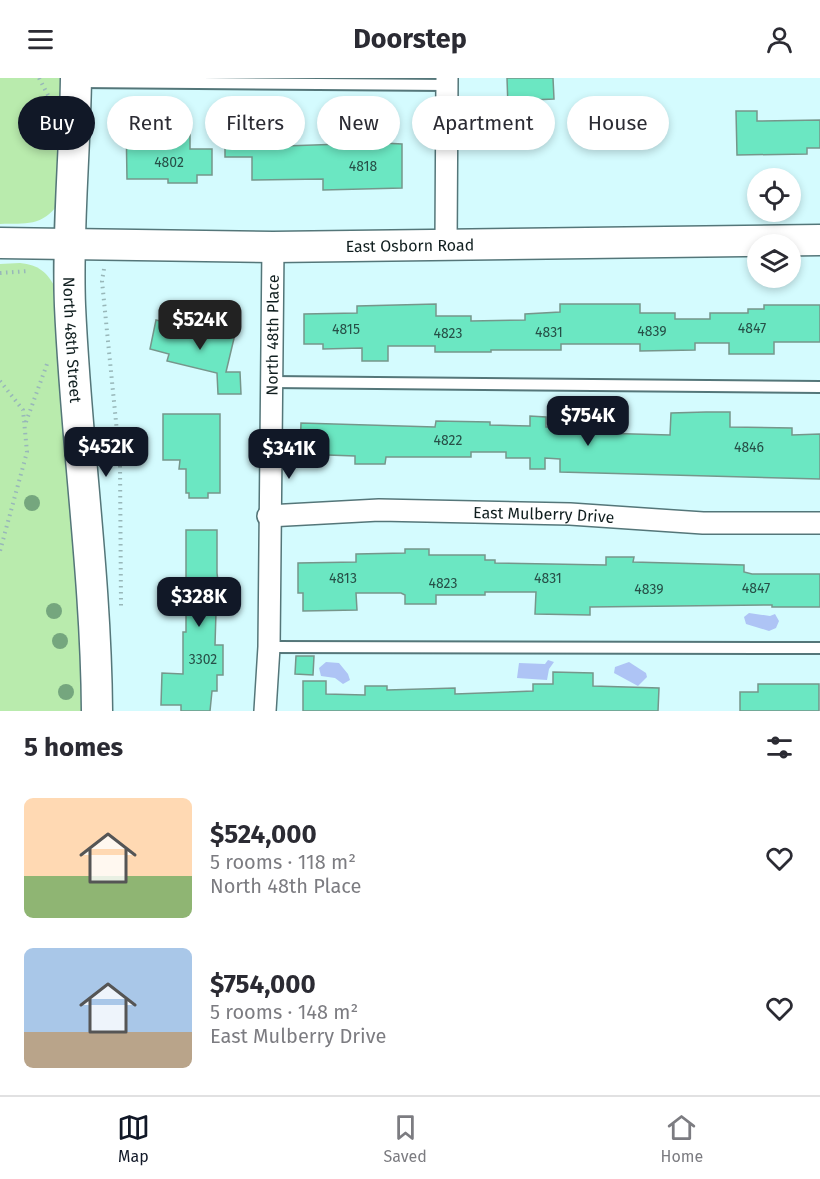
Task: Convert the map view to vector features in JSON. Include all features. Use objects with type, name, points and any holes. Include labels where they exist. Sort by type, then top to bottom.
[{"type":"street","name":"North 48th Street","points":[[76,80],[70,245],[77,428],[94,619],[97,711]]},
{"type":"street","points":[[446,244],[447,82]]},
{"type":"street","name":"East Osborn Road","points":[[0,243],[273,247],[820,240]]},
{"type":"street","name":"North 48th Place","points":[[265,711],[269,646],[268,516],[273,247]]},
{"type":"street","name":"East Mulberry Drive","points":[[268,516],[401,510],[570,514],[704,523],[820,524]]},
{"type":"lane","points":[[76,80],[447,82]]},
{"type":"lane","points":[[271,382],[820,387]]},
{"type":"lane","points":[[269,646],[820,648]]},
{"type":"path","points":[[104,269],[102,281],[120,462],[120,609]]},
{"type":"path","points":[[0,273],[31,271]]},
{"type":"path","points":[[24,425],[48,360]]},
{"type":"path","points":[[0,381],[23,410],[27,452],[0,551]]},
{"type":"green space","points":[[0,78],[62,78],[62,96],[18,96],[18,150],[60,150],[59,203],[53,211],[40,220],[0,224]]},
{"type":"green space","points":[[20,263],[42,270],[56,289],[74,533],[84,711],[0,711],[0,264]]},
{"type":"water","points":[[749,613],[770,616],[775,614],[779,621],[776,628],[769,631],[746,624],[744,617]]},
{"type":"water","points":[[548,660],[554,662],[549,669],[547,680],[517,678],[519,663],[545,664]]},
{"type":"water","points":[[326,662],[339,663],[350,680],[343,684],[335,678],[321,676],[319,668]]},
{"type":"water","points":[[629,662],[646,673],[647,677],[638,686],[614,673],[615,667]]},
{"type":"building","points":[[507,78],[553,78],[554,96],[508,96]]},
{"type":"building","points":[[736,111],[757,111],[757,121],[820,120],[820,148],[807,148],[807,154],[737,155]]},
{"type":"building","points":[[400,144],[402,144],[402,188],[323,190],[323,179],[252,180],[252,157],[225,157],[225,150],[305,150],[305,145],[317,145],[317,150],[400,150]]},
{"type":"building","points":[[127,150],[212,150],[212,175],[197,175],[197,183],[168,183],[168,179],[127,179]]},
{"type":"building","points":[[436,304],[436,316],[471,316],[471,321],[525,320],[525,314],[560,312],[560,304],[640,304],[640,313],[675,313],[675,319],[710,319],[710,313],[748,313],[748,309],[764,309],[764,305],[820,305],[820,342],[774,342],[774,354],[729,354],[729,343],[695,343],[695,350],[640,351],[640,344],[561,344],[561,350],[491,350],[491,352],[435,352],[435,346],[388,346],[388,361],[362,361],[362,348],[323,349],[323,344],[304,344],[304,314],[357,313],[357,306]]},
{"type":"building","points":[[156,320],[197,330],[205,330],[207,323],[236,330],[226,372],[240,372],[241,394],[218,394],[217,373],[167,361],[169,354],[150,349]]},
{"type":"building","points":[[730,412],[730,427],[792,428],[792,435],[820,434],[820,479],[560,472],[560,459],[545,458],[545,469],[530,469],[530,458],[506,458],[506,452],[471,452],[471,457],[386,457],[385,464],[355,464],[355,456],[300,454],[301,423],[435,427],[436,421],[490,422],[490,425],[530,426],[530,416],[546,417],[546,427],[561,427],[561,432],[670,435],[671,413]]},
{"type":"building","points":[[163,414],[220,414],[220,493],[208,493],[208,498],[189,498],[189,493],[186,493],[186,469],[179,469],[180,460],[163,460]]},
{"type":"building","points":[[186,530],[217,530],[218,581],[227,581],[227,612],[216,612],[215,645],[223,645],[223,675],[217,675],[217,691],[212,691],[210,711],[181,711],[181,705],[161,705],[162,673],[183,674],[183,632],[186,632]]},
{"type":"building","points":[[405,549],[429,549],[429,555],[485,555],[485,560],[495,560],[495,563],[606,565],[606,557],[634,557],[633,562],[744,565],[744,572],[752,574],[820,574],[820,607],[772,607],[772,605],[590,607],[590,615],[535,614],[536,592],[485,592],[485,595],[436,595],[436,604],[405,604],[405,595],[401,593],[356,593],[357,610],[303,611],[303,593],[298,593],[298,563],[356,562],[356,554],[405,553]]},
{"type":"building","points":[[296,656],[314,656],[313,675],[295,674]]},
{"type":"building","points":[[553,672],[593,673],[593,686],[659,688],[658,711],[303,711],[303,681],[326,681],[326,694],[365,695],[365,686],[387,686],[387,690],[455,688],[455,694],[533,691],[533,684],[553,684]]},
{"type":"building","points":[[758,684],[819,684],[819,711],[740,711],[740,692],[758,692]]}]
